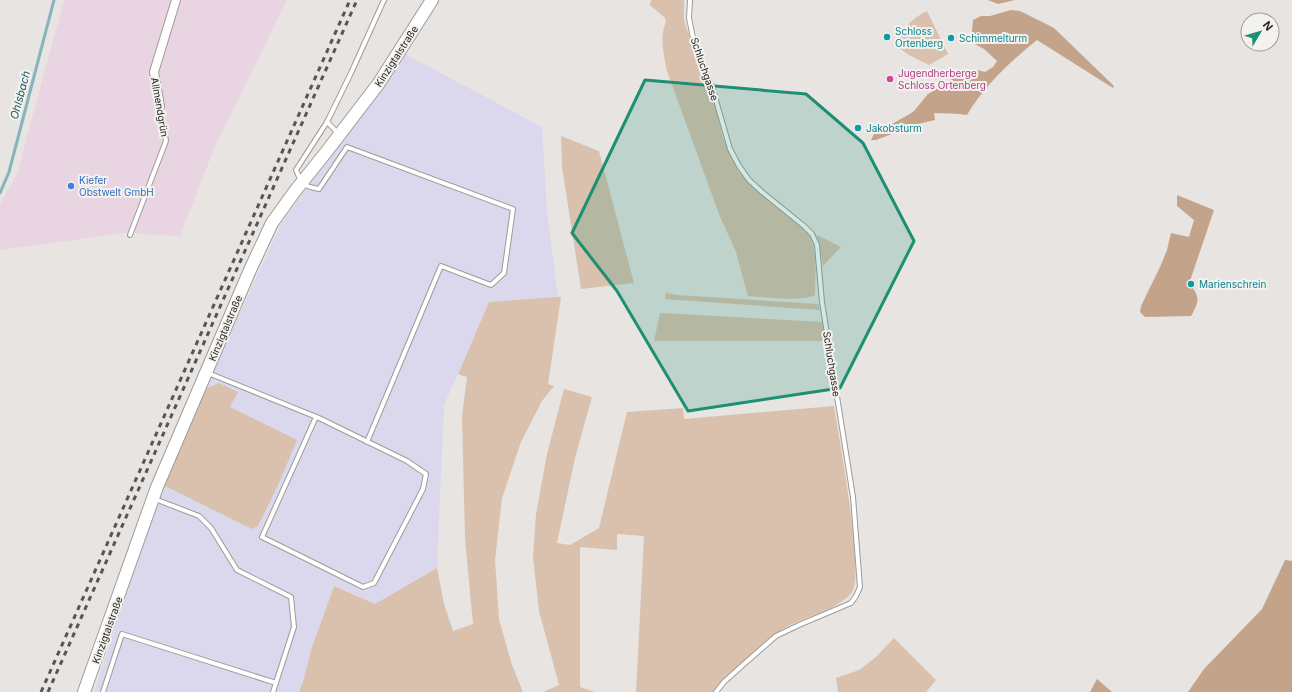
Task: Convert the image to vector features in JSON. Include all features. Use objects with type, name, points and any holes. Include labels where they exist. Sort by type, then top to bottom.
[{"type":"main road","name":"Kinzigtalstraße","points":[[84,692],[153,498],[206,372],[272,223],[301,183],[379,83],[432,0]]},
{"type":"street","name":"Allmendgrün","points":[[160,106],[154,72],[176,0]]},
{"type":"lane","points":[[367,442],[441,266],[491,285],[504,273],[513,208],[347,147],[319,189],[307,187],[301,183],[296,170],[327,122],[384,0]]},
{"type":"lane","name":"Schluchgasse","points":[[690,0],[688,18],[693,38],[713,90],[730,149],[739,166],[749,180],[804,226],[812,234],[817,245],[822,302],[853,497],[860,587],[851,603],[776,636],[724,682],[716,692]]},
{"type":"lane","name":"Allmendgrün","points":[[130,235],[166,142],[160,106]]},
{"type":"lane","points":[[327,122],[340,134]]},
{"type":"lane","points":[[206,372],[316,417],[407,461],[426,474],[423,489],[374,583],[362,587],[262,537],[316,417]]},
{"type":"lane","points":[[153,498],[199,516],[211,528],[238,570],[291,597],[294,627],[273,692]]},
{"type":"lane","points":[[103,692],[122,634],[276,683]]},
{"type":"highlighted area","points":[[645,80],[806,94],[863,143],[914,241],[840,388],[688,411],[617,291],[572,233]]},
{"type":"shaded area","points":[[64,0],[287,0],[215,146],[180,236],[124,233],[0,250],[0,204],[17,174]]},
{"type":"shaded area","points":[[651,0],[684,0],[684,19],[686,27],[712,93],[723,138],[730,155],[738,170],[748,183],[807,232],[811,239],[815,254],[815,295],[792,299],[748,296],[736,252],[719,214],[667,71],[662,40],[666,22],[665,18],[650,5]]},
{"type":"shaded area","points":[[988,0],[1015,0],[998,4]]},
{"type":"shaded area","points":[[1011,10],[1020,11],[1054,28],[1114,86],[1113,88],[1037,40],[999,74],[974,104],[967,115],[934,113],[935,120],[918,124],[876,140],[871,140],[874,134],[914,111],[928,94],[966,70],[985,72],[993,67],[997,61],[984,49],[971,42],[973,20],[981,16],[990,16]]},
{"type":"shaded area","points":[[927,11],[948,54],[929,65],[909,55],[896,46],[908,25],[915,18]]},
{"type":"shaded area","points":[[403,53],[542,127],[547,212],[558,297],[489,302],[444,405],[437,568],[375,604],[334,586],[311,650],[304,679],[299,692],[94,692],[163,485],[203,393],[281,224]]},
{"type":"shaded area","points":[[561,136],[599,151],[634,283],[581,289],[562,167]]},
{"type":"shaded area","points":[[1177,195],[1214,210],[1191,278],[1191,283],[1197,297],[1197,302],[1191,316],[1145,317],[1140,312],[1141,306],[1161,265],[1167,250],[1171,233],[1189,237],[1194,220],[1177,206]]},
{"type":"shaded area","points":[[817,235],[841,247],[823,266]]},
{"type":"shaded area","points":[[666,293],[677,295],[818,304],[820,310],[665,299]]},
{"type":"shaded area","points":[[561,297],[548,384],[554,386],[542,401],[521,442],[502,498],[495,560],[499,619],[512,665],[523,692],[299,692],[304,679],[311,650],[334,586],[375,604],[437,568],[444,604],[453,631],[473,624],[465,539],[462,416],[467,377],[458,374],[489,302]]},
{"type":"shaded area","points":[[660,313],[822,322],[826,341],[654,341]]},
{"type":"shaded area","points":[[219,383],[238,392],[230,407],[297,440],[279,483],[258,526],[252,529],[163,485],[203,393],[209,387]]},
{"type":"shaded area","points":[[564,389],[592,397],[575,458],[557,543],[570,545],[599,528],[627,412],[683,408],[684,419],[834,406],[853,533],[855,580],[852,592],[846,599],[829,609],[791,625],[774,635],[731,672],[713,692],[636,692],[644,536],[617,534],[617,550],[580,547],[580,687],[595,692],[543,692],[559,685],[539,611],[533,557],[536,514],[547,454]]},
{"type":"shaded area","points":[[1285,560],[1292,561],[1292,692],[1188,692],[1204,669],[1262,609]]},
{"type":"shaded area","points":[[894,638],[936,680],[926,692],[838,692],[836,678],[859,670],[875,658]]},
{"type":"shaded area","points":[[1097,679],[1112,692],[1090,692]]},
{"type":"waterway","name":"Ohlsbach","points":[[0,193],[9,172],[54,0]]},
{"type":"railway","points":[[41,692],[350,0]]},
{"type":"railway","points":[[48,692],[357,0]]},
{"type":"place","name":"Schloss Ortenberg","points":[[887,37]]},
{"type":"place","name":"Schimmelturm","points":[[951,38]]},
{"type":"place","name":"Jugendherberge Schloss Ortenberg","points":[[890,79]]},
{"type":"place","name":"Jakobsturm","points":[[858,128]]},
{"type":"place","name":"Kiefer Obstwelt GmbH","points":[[71,186]]},
{"type":"place","name":"Marienschrein","points":[[1191,284]]}]
